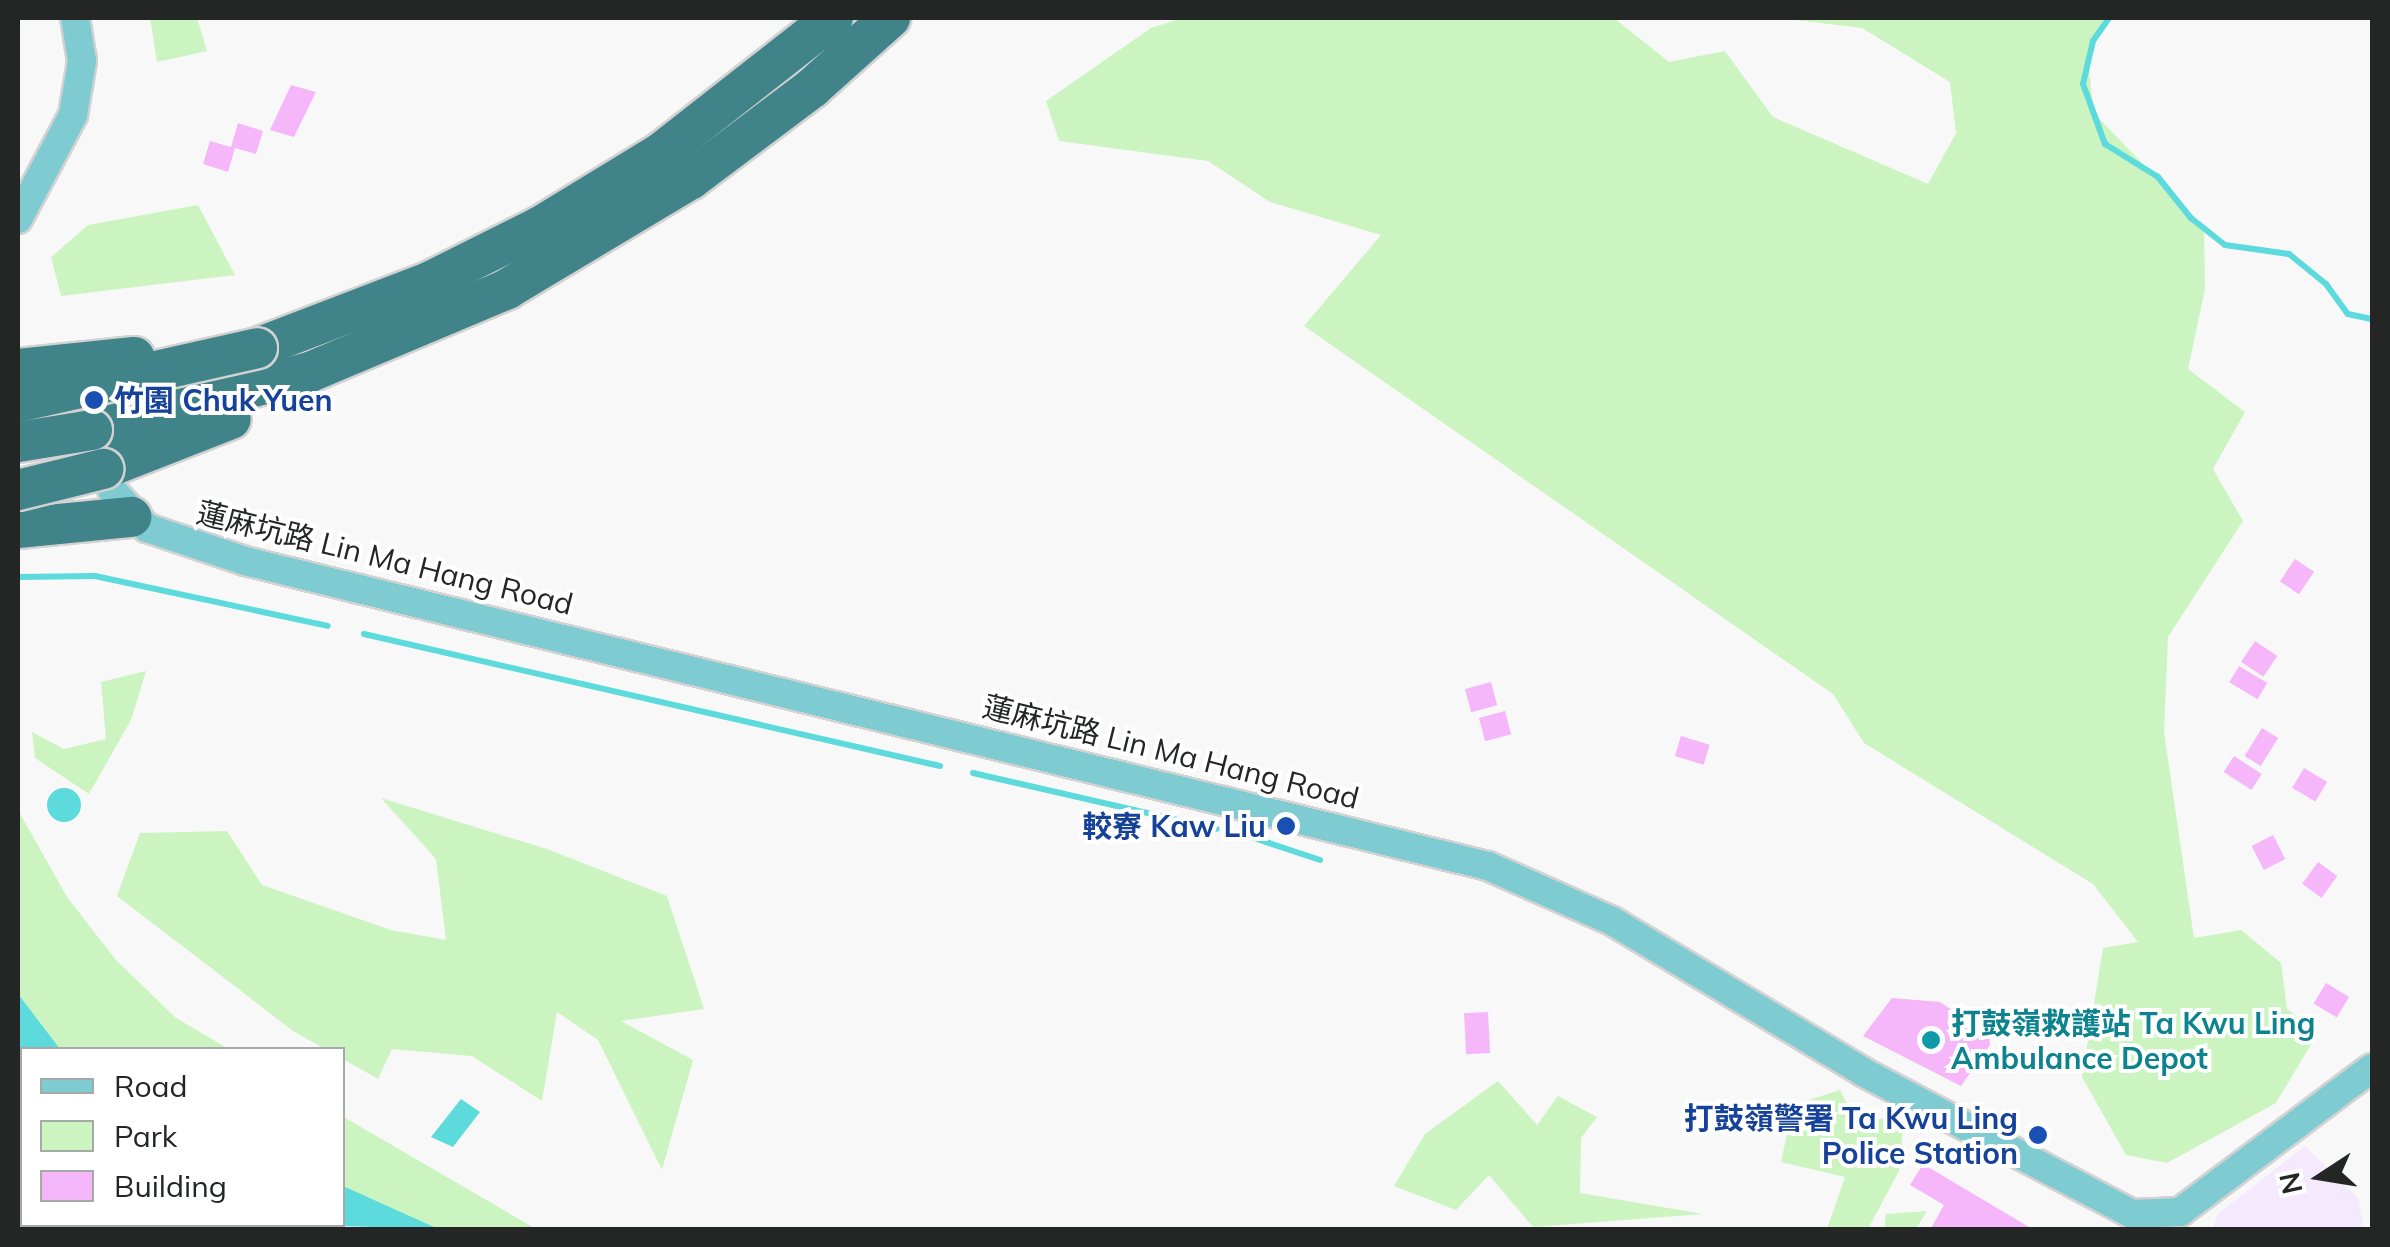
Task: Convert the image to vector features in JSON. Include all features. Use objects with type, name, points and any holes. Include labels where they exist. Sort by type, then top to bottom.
[{"type":"highway","points":[[18,402],[258,348],[429,282],[541,226],[662,152],[833,18]]},
{"type":"highway","points":[[18,490],[121,465],[276,400],[360,354],[477,304],[622,224],[754,134],[890,18]]},
{"type":"highway","points":[[18,369],[258,348]]},
{"type":"highway","points":[[18,442],[156,417],[360,354]]},
{"type":"highway","points":[[18,528],[122,504]]},
{"type":"street","points":[[18,218],[73,115],[82,62],[75,18]]},
{"type":"street","name":"蓮麻坑路 Lin Ma Hang Road","points":[[122,504],[168,538],[244,561],[1488,866],[1612,921],[1863,1072],[2154,1224]]},
{"type":"street","points":[[2154,1224],[2180,1212],[2372,1068]]},
{"type":"shaded area","points":[[2305,1146],[2358,1198],[2364,1229],[2212,1229],[2219,1213]]},
{"type":"green space","points":[[150,18],[197,18],[207,51],[157,62]]},
{"type":"green space","points":[[1182,18],[1614,18],[1669,62],[1725,51],[1773,117],[1928,184],[1956,133],[1950,82],[1862,28],[1779,18],[2104,18],[2088,62],[2094,113],[2204,228],[2205,289],[2188,369],[2245,412],[2213,469],[2243,521],[2168,637],[2164,732],[2194,938],[2241,930],[2281,963],[2287,1009],[2318,1033],[2276,1103],[2167,1163],[2126,1155],[2082,1077],[2103,948],[2138,942],[2093,884],[1864,743],[1833,694],[1304,326],[1381,235],[1270,202],[1208,161],[1059,141],[1046,101],[1151,28]]},
{"type":"green space","points":[[198,205],[235,275],[61,296],[51,257],[88,225]]},
{"type":"green space","points":[[146,671],[131,720],[89,794],[35,758],[32,732],[64,749],[106,739],[101,682]]},
{"type":"green space","points":[[381,798],[547,849],[667,896],[704,1009],[621,1021],[693,1060],[662,1170],[598,1040],[557,1012],[542,1101],[472,1056],[392,1049],[378,1079],[345,1060],[345,1047],[321,1047],[293,1031],[117,896],[140,833],[227,831],[262,885],[391,930],[446,940],[436,859]]},
{"type":"green space","points":[[18,810],[67,897],[116,960],[176,1018],[226,1047],[58,1047],[31,1018],[18,993]]},
{"type":"green space","points":[[1498,1081],[1537,1125],[1558,1096],[1597,1117],[1581,1138],[1580,1193],[1703,1214],[1533,1227],[1489,1175],[1456,1210],[1394,1186],[1425,1134]]},
{"type":"green space","points":[[1840,1090],[1856,1122],[1904,1116],[1899,1171],[1868,1229],[1827,1229],[1845,1177],[1781,1162],[1793,1105]]},
{"type":"green space","points":[[345,1118],[536,1229],[425,1229],[345,1189]]},
{"type":"green space","points":[[1927,1211],[1916,1229],[1884,1229],[1886,1214]]},
{"type":"water","points":[[64,788],[76,793],[81,805],[76,817],[64,822],[52,817],[47,805],[52,793]]},
{"type":"water","points":[[18,994],[58,1047],[20,1048]]},
{"type":"water","points":[[461,1099],[480,1112],[453,1147],[431,1137]]},
{"type":"water","points":[[345,1187],[438,1229],[345,1226]]},
{"type":"building","points":[[291,85],[316,92],[294,137],[270,130]]},
{"type":"building","points":[[238,123],[263,131],[256,154],[235,148],[228,172],[203,164],[210,141],[231,147]]},
{"type":"building","points":[[2295,559],[2314,572],[2299,594],[2280,581]]},
{"type":"building","points":[[2255,641],[2277,656],[2263,677],[2241,662]]},
{"type":"building","points":[[2239,666],[2267,683],[2258,699],[2229,682]]},
{"type":"building","points":[[1491,682],[1497,705],[1471,712],[1465,689]]},
{"type":"building","points":[[1505,711],[1511,734],[1485,741],[1479,718]]},
{"type":"building","points":[[2262,728],[2278,738],[2261,766],[2245,756]]},
{"type":"building","points":[[1681,736],[1710,745],[1704,765],[1675,756]]},
{"type":"building","points":[[2234,756],[2262,774],[2251,790],[2224,772]]},
{"type":"building","points":[[2304,768],[2327,782],[2315,802],[2292,788]]},
{"type":"building","points":[[2273,835],[2285,859],[2264,870],[2252,846]]},
{"type":"building","points":[[2318,862],[2337,876],[2322,898],[2302,884]]},
{"type":"building","points":[[2326,983],[2349,997],[2337,1017],[2314,1004]]},
{"type":"building","name":"打鼓嶺救護站 Ta Kwu Ling Ambulance Depot","points":[[1892,998],[1940,1002],[1989,1035],[1990,1045],[1961,1086],[1863,1036]]},
{"type":"building","points":[[1488,1012],[1490,1053],[1466,1054],[1464,1013]]},
{"type":"building","points":[[1923,1164],[2029,1227],[1930,1230],[1944,1205],[1910,1185]]},
{"type":"waterway","points":[[2109,18],[2093,41],[2083,84],[2105,144],[2158,177],[2191,218],[2225,245],[2289,254],[2326,284],[2348,314],[2372,319]]},
{"type":"waterway","points":[[18,577],[95,576],[328,626]]},
{"type":"waterway","points":[[364,634],[940,766]]},
{"type":"waterway","points":[[973,773],[1217,829]]},
{"type":"waterway","points":[[1248,836],[1320,860]]},
{"type":"place","name":"竹園 Chuk Yuen","points":[[94,400]]},
{"type":"place","name":"較寮 Kaw Liu","points":[[1286,826]]},
{"type":"place","name":"打鼓嶺救護站 Ta Kwu Ling Ambulance Depot","points":[[1931,1040]]},
{"type":"place","name":"打鼓嶺警署 Ta Kwu Ling Police Station","points":[[2038,1135]]}]
